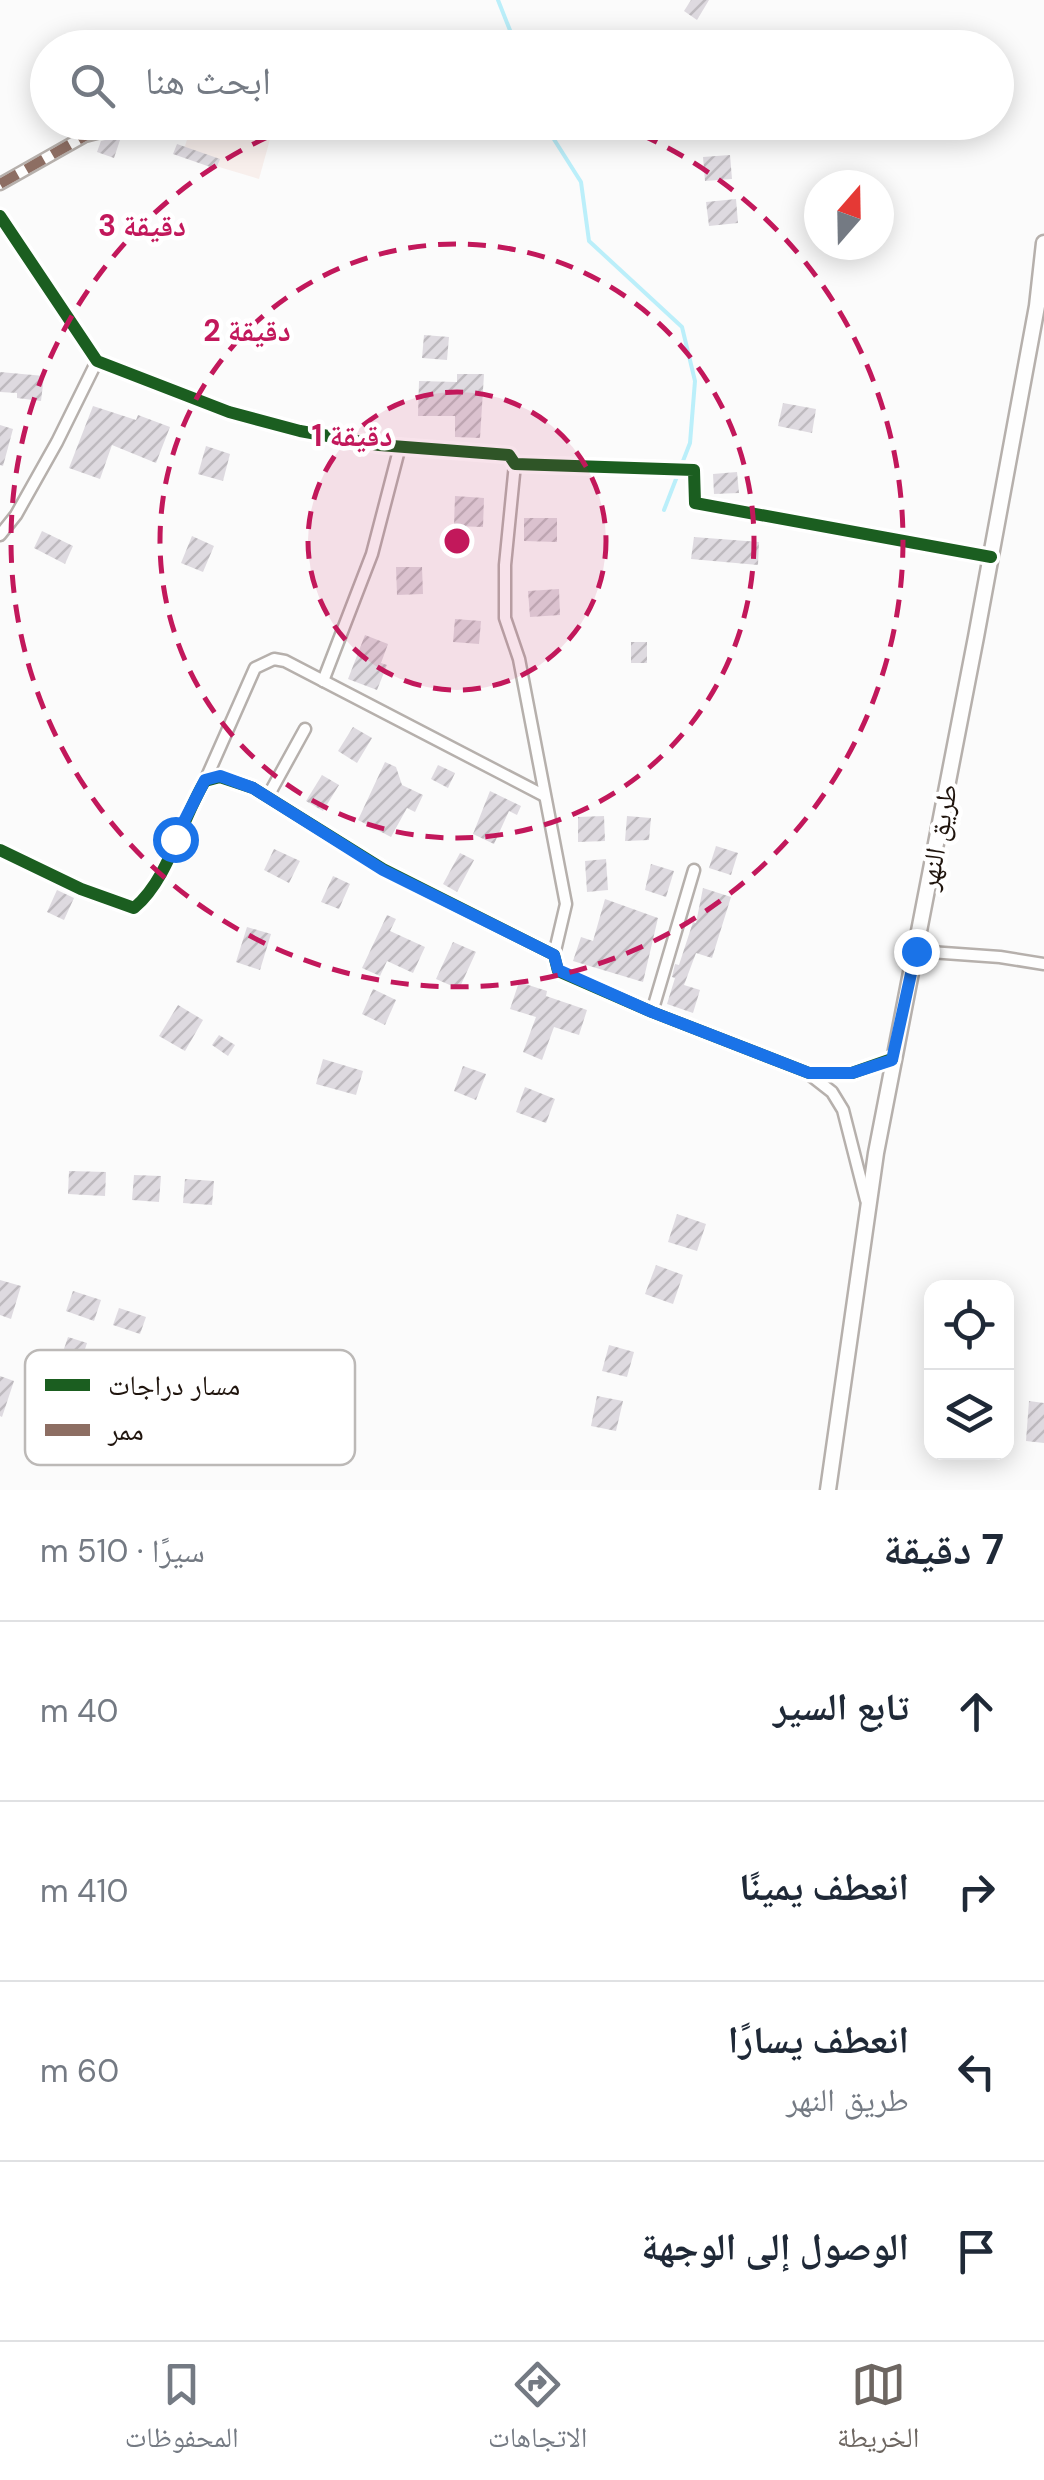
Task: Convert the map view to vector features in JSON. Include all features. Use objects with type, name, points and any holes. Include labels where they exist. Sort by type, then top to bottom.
[{"type":"main road","name":"طريق النهر","points":[[828,1490],[892,1060],[1040,309],[1044,243]]},
{"type":"street","points":[[0,184],[78,140]]},
{"type":"street","points":[[0,216],[97,361],[229,412],[300,431],[378,446],[509,456],[515,464],[504,618],[519,659],[566,904],[554,955],[558,970],[652,1012],[809,1073],[832,1092],[844,1110],[869,1209]]},
{"type":"street","points":[[0,535],[58,442],[97,361]]},
{"type":"street","points":[[323,680],[372,554],[398,454]]},
{"type":"street","points":[[515,464],[694,470],[695,503],[991,558]]},
{"type":"street","points":[[0,850],[109,902],[134,908],[148,896],[162,873],[255,668],[274,660],[285,661],[323,680],[543,795]]},
{"type":"street","points":[[268,798],[305,729]]},
{"type":"street","points":[[205,780],[220,776],[268,798],[383,870],[554,955]]},
{"type":"street","points":[[652,1012],[694,870]]},
{"type":"street","points":[[916,951],[1000,956],[1044,964]]},
{"type":"street","points":[[809,1073],[852,1073],[892,1060]]},
{"type":"shaded area","points":[[187,140],[270,140],[259,179],[182,156]]},
{"type":"building","points":[[691,0],[709,0],[697,20],[684,11]]},
{"type":"building","points":[[120,140],[114,158],[97,152],[101,141]]},
{"type":"building","points":[[177,144],[220,159],[216,169],[173,154]]},
{"type":"building","points":[[730,155],[732,179],[705,181],[703,157]]},
{"type":"building","points":[[736,199],[738,223],[709,226],[706,202]]},
{"type":"building","points":[[424,335],[449,337],[447,360],[422,358]]},
{"type":"building","points":[[0,372],[44,376],[41,401],[0,392]]},
{"type":"building","points":[[457,374],[484,374],[480,438],[455,437],[455,416],[418,416],[419,381],[457,382]]},
{"type":"building","points":[[783,403],[816,409],[812,433],[778,426]]},
{"type":"building","points":[[93,406],[136,420],[138,415],[170,427],[156,463],[112,445],[100,479],[69,468]]},
{"type":"building","points":[[0,425],[13,429],[3,466],[0,465]]},
{"type":"building","points":[[206,446],[230,454],[223,481],[198,474]]},
{"type":"building","points":[[737,472],[739,493],[714,494],[713,474]]},
{"type":"building","points":[[455,496],[484,498],[483,527],[454,526]]},
{"type":"building","points":[[524,518],[557,518],[557,542],[524,541]]},
{"type":"building","points":[[42,531],[73,546],[65,564],[34,548]]},
{"type":"building","points":[[192,536],[214,546],[203,572],[181,563]]},
{"type":"building","points":[[694,537],[759,542],[758,565],[691,559]]},
{"type":"building","points":[[396,567],[422,567],[423,594],[397,595]]},
{"type":"building","points":[[559,589],[560,615],[530,617],[528,591]]},
{"type":"building","points":[[455,619],[481,621],[479,644],[453,642]]},
{"type":"building","points":[[365,635],[388,644],[381,663],[387,665],[377,690],[348,679]]},
{"type":"building","points":[[631,642],[647,642],[647,663],[631,663]]},
{"type":"building","points":[[353,727],[372,738],[357,763],[338,751]]},
{"type":"building","points":[[385,762],[396,767],[402,785],[423,795],[415,812],[407,808],[391,837],[358,820]]},
{"type":"building","points":[[438,765],[455,773],[448,788],[431,779]]},
{"type":"building","points":[[322,775],[339,785],[323,811],[306,801]]},
{"type":"building","points":[[490,791],[521,806],[517,815],[509,811],[494,844],[473,834]]},
{"type":"building","points":[[604,816],[605,841],[578,842],[578,817]]},
{"type":"building","points":[[627,816],[651,818],[649,840],[625,841]]},
{"type":"building","points":[[716,846],[738,853],[731,875],[709,868]]},
{"type":"building","points":[[274,849],[300,861],[289,883],[264,870]]},
{"type":"building","points":[[460,853],[474,860],[457,892],[443,884]]},
{"type":"building","points":[[606,859],[608,890],[587,892],[585,861]]},
{"type":"building","points":[[651,864],[674,871],[666,897],[645,890]]},
{"type":"building","points":[[333,876],[350,884],[339,909],[321,902]]},
{"type":"building","points":[[703,888],[731,897],[712,958],[696,953],[684,985],[700,990],[693,1013],[667,1004],[675,964],[679,965],[693,922],[696,923]]},
{"type":"building","points":[[57,890],[74,898],[64,920],[47,912]]},
{"type":"building","points":[[605,899],[658,918],[643,982],[573,961],[581,937],[593,941]]},
{"type":"building","points":[[387,915],[396,919],[390,931],[425,947],[413,973],[387,961],[380,976],[362,968]]},
{"type":"building","points":[[247,927],[271,934],[260,970],[236,962]]},
{"type":"building","points":[[453,942],[476,952],[459,989],[436,979]]},
{"type":"building","points":[[519,982],[587,1010],[579,1035],[554,1027],[542,1060],[523,1052],[536,1017],[510,1009]]},
{"type":"building","points":[[373,989],[396,1000],[385,1025],[362,1014]]},
{"type":"building","points":[[178,1005],[203,1020],[185,1051],[159,1036]]},
{"type":"building","points":[[219,1035],[235,1045],[228,1056],[212,1045]]},
{"type":"building","points":[[323,1059],[363,1071],[356,1095],[316,1084]]},
{"type":"building","points":[[463,1066],[486,1074],[476,1100],[454,1091]]},
{"type":"building","points":[[525,1087],[555,1099],[546,1123],[516,1112]]},
{"type":"building","points":[[69,1171],[106,1172],[105,1196],[68,1194]]},
{"type":"building","points":[[134,1175],[161,1176],[159,1202],[132,1200]]},
{"type":"building","points":[[185,1179],[214,1181],[212,1205],[183,1203]]},
{"type":"building","points":[[677,1214],[706,1224],[697,1251],[668,1242]]},
{"type":"building","points":[[656,1265],[683,1275],[673,1304],[645,1294]]},
{"type":"building","points":[[0,1280],[21,1286],[11,1319],[0,1315]]},
{"type":"building","points":[[73,1291],[101,1300],[94,1321],[66,1311]]},
{"type":"building","points":[[119,1308],[146,1317],[140,1334],[113,1325]]},
{"type":"building","points":[[68,1337],[87,1343],[85,1350],[64,1350]]},
{"type":"building","points":[[609,1345],[634,1352],[627,1377],[602,1371]]},
{"type":"building","points":[[0,1376],[14,1381],[2,1417],[0,1416]]},
{"type":"building","points":[[597,1396],[623,1401],[616,1431],[591,1426]]},
{"type":"building","points":[[1029,1401],[1044,1403],[1044,1443],[1026,1441]]},
{"type":"waterway","points":[[498,0],[510,30]]},
{"type":"waterway","points":[[554,140],[581,182],[589,241],[682,327],[695,381],[690,443],[664,510]]},
{"type":"marked path","points":[[0,184],[78,140]]},
{"type":"cycle path","points":[[0,216],[97,361],[229,412],[300,431],[379,445],[509,455],[515,464],[694,470],[695,503],[991,557]]},
{"type":"cycle path","points":[[0,850],[81,889],[134,908],[166,865],[205,781],[220,777],[253,788],[383,869],[554,955],[558,971],[652,1012],[809,1073],[852,1073],[892,1059]]},
{"type":"route","points":[[175,839],[205,780],[220,776],[253,788],[383,870],[554,955],[558,970],[652,1012],[809,1073],[852,1073],[871,1070],[892,1060],[916,951]]}]
